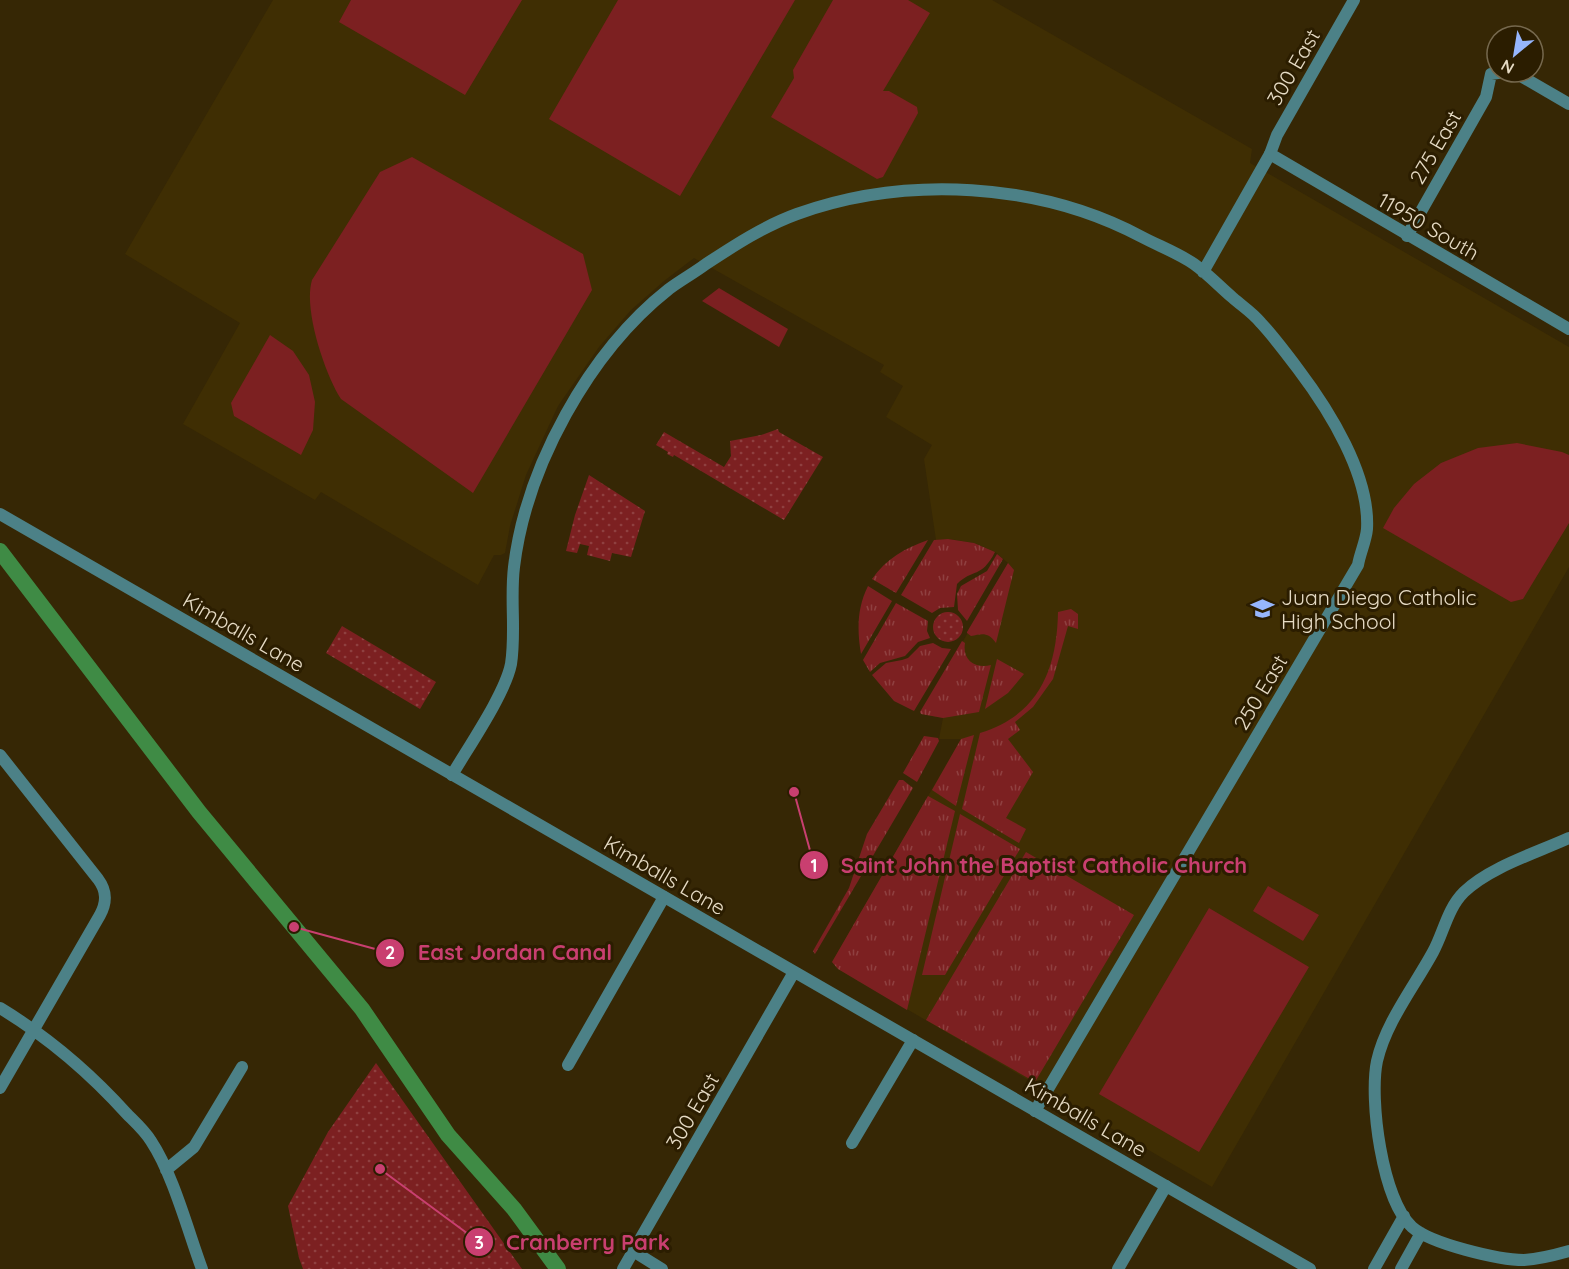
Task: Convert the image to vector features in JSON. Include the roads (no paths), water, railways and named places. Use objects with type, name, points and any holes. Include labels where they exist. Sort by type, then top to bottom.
[{"type":"street","name":"300 East","points":[[1203,272],[1354,0]]},
{"type":"street","name":"275 East","points":[[1407,236],[1486,97],[1489,84]]},
{"type":"street","points":[[1535,84],[1569,104]]},
{"type":"street","name":"11950 South","points":[[1270,154],[1569,329]]},
{"type":"street","name":"250 East","points":[[452,775],[502,689],[511,666],[513,569],[521,530],[540,468],[567,411],[602,360],[641,316],[669,289],[738,242],[798,214],[861,196],[950,189],[1012,193],[1076,210],[1119,224],[1191,262],[1258,319],[1320,399],[1358,471],[1365,503],[1367,531],[1358,565],[1035,1111]]},
{"type":"street","name":"Kimballs Lane","points":[[0,514],[1310,1269]]},
{"type":"street","points":[[0,755],[106,892],[103,910],[0,1088]]},
{"type":"street","points":[[1569,838],[1491,873],[1462,894],[1448,915],[1434,950],[1387,1033],[1375,1072],[1374,1100],[1384,1170],[1389,1186],[1412,1225],[1456,1246],[1512,1258],[1537,1258],[1569,1251]]},
{"type":"street","points":[[568,1065],[664,897]]},
{"type":"street","name":"300 East","points":[[623,1269],[794,972]]},
{"type":"street","points":[[0,1008],[34,1029],[75,1061],[151,1140],[166,1170],[202,1269]]},
{"type":"street","points":[[852,1143],[913,1040]]},
{"type":"street","points":[[166,1170],[194,1147],[242,1067]]},
{"type":"street","points":[[1119,1269],[1166,1186]]},
{"type":"street","points":[[1374,1269],[1412,1225]]},
{"type":"street","points":[[1401,1269],[1412,1225]]},
{"type":"street","points":[[633,1251],[662,1269]]},
{"type":"waterway","points":[[0,551],[199,812],[362,1009],[448,1135],[514,1209],[558,1269]]},
{"type":"place","name":"Juan Diego Catholic High School","points":[[1263,609]]},
{"type":"place","name":"Saint John the Baptist Catholic Church","points":[[794,792]]},
{"type":"place","name":"East Jordan Canal","points":[[294,927]]},
{"type":"place","name":"Cranberry Park","points":[[380,1169]]}]
